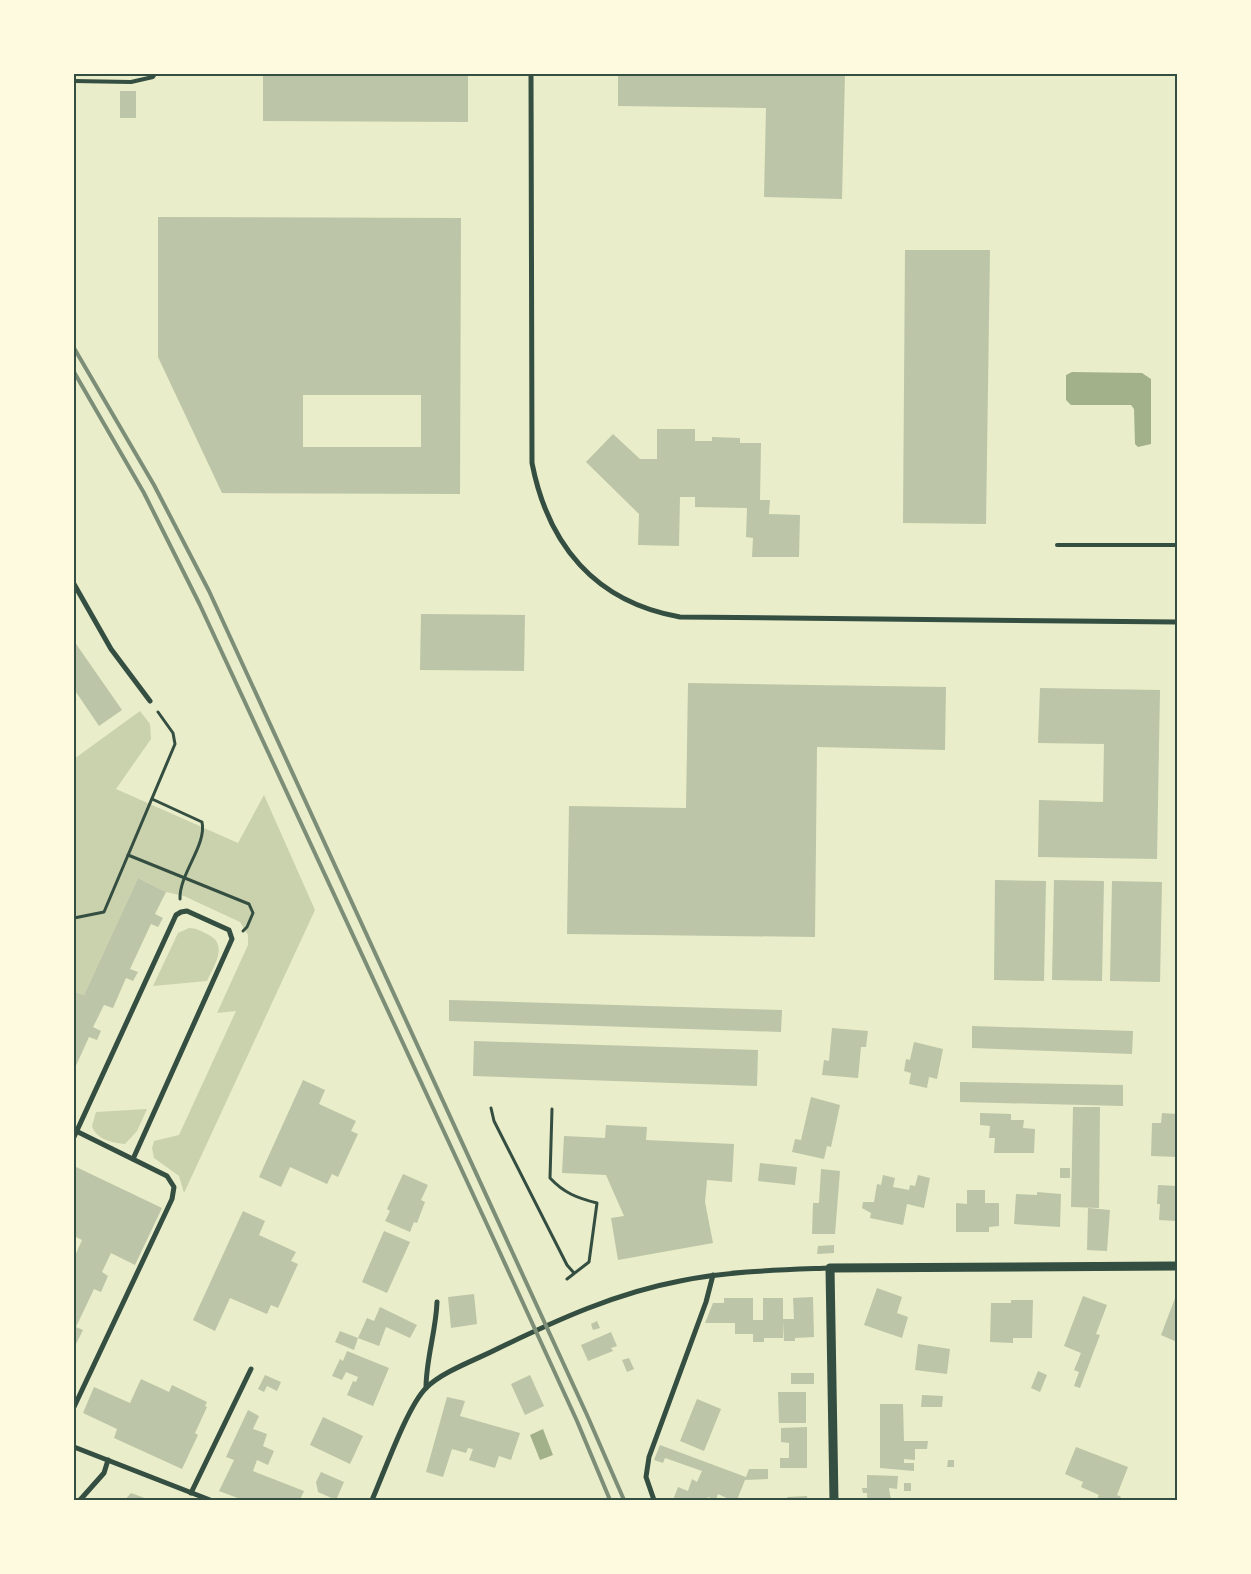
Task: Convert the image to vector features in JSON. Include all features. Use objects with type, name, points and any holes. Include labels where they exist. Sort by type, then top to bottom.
[{"type":"street","points":[[531,74],[532,463],[540,498],[548,518],[562,544],[579,566],[600,583],[640,606],[680,617],[1177,622]]},
{"type":"street","points":[[74,584],[111,649],[150,701]]},
{"type":"street","points":[[74,1137],[176,916],[181,912],[187,911],[229,930],[232,934],[232,940],[133,1159]]},
{"type":"street","points":[[74,1407],[174,1193],[174,1187],[167,1176],[76,1131]]},
{"type":"street","points":[[372,1500],[413,1406],[426,1388],[460,1368],[547,1326],[593,1305],[632,1292],[713,1275],[830,1268],[1177,1266]]},
{"type":"street","points":[[830,1268],[834,1500]]},
{"type":"street","points":[[654,1500],[646,1477],[649,1456],[706,1302],[713,1275]]},
{"type":"street","points":[[426,1388],[428,1356],[434,1333],[437,1302]]},
{"type":"street","points":[[192,1493],[251,1369]]},
{"type":"street","points":[[74,1448],[210,1500]]},
{"type":"street","points":[[80,1500],[104,1473],[108,1460]]},
{"type":"lane","points":[[74,81],[131,82],[153,77],[155,74]]},
{"type":"lane","points":[[1057,545],[1177,545]]},
{"type":"path","points":[[74,918],[104,912],[174,744],[173,733],[150,701]]},
{"type":"path","points":[[152,798],[202,822],[200,837],[180,889],[181,912]]},
{"type":"path","points":[[128,856],[249,904],[253,913],[248,927],[245,930],[232,934]]},
{"type":"path","points":[[491,1108],[494,1121],[567,1265],[574,1273]]},
{"type":"path","points":[[552,1110],[550,1178],[563,1191],[574,1197],[597,1203],[589,1262],[567,1279]]},
{"type":"shaded area","points":[[1072,372],[1142,373],[1151,379],[1151,444],[1138,447],[1135,444],[1134,409],[1131,405],[1071,405],[1066,400],[1066,375]]},
{"type":"shaded area","points":[[140,711],[150,724],[151,739],[116,789],[238,843],[264,795],[315,910],[184,1193],[179,1176],[154,1158],[152,1148],[154,1141],[179,1135],[236,1011],[217,1013],[248,945],[248,935],[240,922],[184,896],[166,892],[138,878],[84,995],[76,992],[74,996],[74,759]]},
{"type":"shaded area","points":[[189,928],[207,934],[214,938],[217,943],[218,955],[207,981],[153,986],[178,933]]},
{"type":"shaded area","points":[[147,1109],[137,1131],[125,1144],[115,1143],[101,1137],[92,1126],[96,1112]]},
{"type":"shaded area","points":[[543,1429],[553,1455],[540,1460],[530,1435]]},
{"type":"building","points":[[263,74],[468,74],[468,122],[263,121]]},
{"type":"building","points":[[618,74],[845,74],[842,199],[764,197],[766,108],[618,106]]},
{"type":"building","points":[[120,91],[136,91],[136,118],[120,118]]},
{"type":"building","points":[[158,217],[461,218],[460,494],[222,493],[158,357]],"holes":[[[303,395],[421,395],[421,447],[303,447]]]},
{"type":"building","points":[[905,250],[990,250],[986,524],[903,523]]},
{"type":"building","points":[[657,429],[695,429],[695,441],[712,441],[712,437],[740,438],[740,443],[761,443],[760,500],[770,500],[769,514],[800,515],[799,557],[752,557],[753,538],[746,537],[747,508],[695,507],[695,497],[680,497],[679,546],[638,545],[639,514],[586,462],[613,434],[640,459],[657,459]]},
{"type":"building","points":[[421,614],[525,615],[524,671],[420,670]]},
{"type":"building","points":[[74,641],[122,710],[99,726],[74,689]]},
{"type":"building","points":[[688,683],[946,687],[945,750],[817,747],[815,937],[567,934],[569,806],[686,808]]},
{"type":"building","points":[[1040,688],[1160,690],[1157,859],[1038,857],[1039,800],[1103,802],[1104,744],[1038,743]]},
{"type":"building","points":[[138,878],[166,892],[155,914],[163,918],[158,927],[151,924],[130,969],[138,972],[133,981],[126,978],[113,1008],[104,1005],[93,1027],[101,1031],[97,1040],[89,1037],[74,1070],[74,996],[76,992],[84,995]]},
{"type":"building","points":[[995,880],[1046,881],[1044,981],[994,980]]},
{"type":"building","points":[[1054,880],[1104,881],[1102,981],[1052,980]]},
{"type":"building","points":[[1112,881],[1162,882],[1160,982],[1110,981]]},
{"type":"building","points":[[449,1000],[782,1010],[781,1032],[449,1021]]},
{"type":"building","points":[[972,1026],[1133,1031],[1132,1054],[972,1048]]},
{"type":"building","points":[[832,1028],[868,1031],[866,1047],[861,1047],[858,1078],[822,1075],[824,1060],[829,1061]]},
{"type":"building","points":[[474,1041],[758,1050],[757,1086],[473,1076]]},
{"type":"building","points":[[914,1042],[943,1049],[937,1079],[929,1077],[927,1088],[909,1084],[911,1073],[904,1071],[906,1059],[910,1060]]},
{"type":"building","points":[[303,1080],[325,1090],[319,1104],[356,1121],[351,1131],[358,1134],[338,1177],[332,1174],[327,1184],[290,1167],[281,1187],[259,1177]]},
{"type":"building","points":[[960,1082],[1123,1085],[1123,1106],[960,1102]]},
{"type":"building","points":[[811,1097],[840,1105],[831,1147],[827,1146],[824,1159],[792,1152],[795,1139],[801,1140]]},
{"type":"building","points":[[1073,1107],[1100,1107],[1099,1208],[1071,1207]]},
{"type":"building","points":[[980,1113],[1011,1114],[1011,1120],[1024,1120],[1023,1128],[1035,1129],[1034,1153],[994,1153],[995,1138],[989,1138],[990,1126],[980,1125]]},
{"type":"building","points":[[1162,1113],[1177,1114],[1177,1157],[1151,1156],[1152,1123],[1161,1123]]},
{"type":"building","points":[[606,1125],[647,1127],[646,1140],[734,1144],[732,1182],[707,1180],[705,1202],[713,1243],[618,1260],[611,1218],[624,1216],[606,1175],[562,1173],[564,1136],[605,1138]]},
{"type":"building","points":[[760,1163],[797,1167],[795,1185],[758,1181]]},
{"type":"building","points":[[74,1166],[162,1208],[135,1265],[111,1253],[102,1272],[108,1276],[101,1292],[94,1289],[76,1327],[83,1330],[75,1346],[74,1258],[82,1240],[74,1236]]},
{"type":"building","points":[[1060,1168],[1070,1168],[1070,1178],[1060,1178]]},
{"type":"building","points":[[821,1169],[840,1171],[835,1234],[812,1234],[813,1203],[819,1203]]},
{"type":"building","points":[[403,1174],[428,1185],[421,1200],[425,1202],[417,1223],[414,1222],[410,1232],[385,1221],[390,1211],[387,1209]]},
{"type":"building","points":[[883,1175],[895,1178],[893,1187],[909,1190],[910,1185],[915,1186],[918,1175],[930,1178],[924,1208],[907,1204],[903,1225],[870,1218],[871,1213],[862,1208],[863,1202],[874,1202],[877,1184],[881,1185]]},
{"type":"building","points":[[1158,1185],[1177,1186],[1177,1221],[1159,1220],[1160,1204],[1157,1204]]},
{"type":"building","points":[[967,1190],[985,1190],[985,1203],[999,1203],[999,1226],[989,1227],[989,1232],[956,1232],[956,1203],[967,1204]]},
{"type":"building","points":[[1037,1192],[1061,1194],[1060,1227],[1014,1224],[1016,1194],[1037,1195]]},
{"type":"building","points":[[1088,1208],[1110,1210],[1107,1251],[1087,1250]]},
{"type":"building","points":[[243,1211],[265,1221],[259,1235],[296,1252],[291,1261],[298,1264],[278,1308],[271,1305],[267,1314],[230,1298],[215,1331],[193,1320]]},
{"type":"building","points":[[384,1231],[410,1242],[387,1293],[362,1282]]},
{"type":"building","points":[[834,1245],[834,1253],[817,1254],[818,1246]]},
{"type":"building","points":[[877,1288],[902,1297],[897,1313],[908,1317],[902,1338],[864,1325]]},
{"type":"building","points":[[1177,1293],[1177,1342],[1161,1335]]},
{"type":"building","points":[[474,1294],[477,1324],[451,1328],[448,1297]]},
{"type":"building","points":[[1083,1296],[1107,1305],[1096,1334],[1100,1335],[1080,1388],[1074,1386],[1079,1372],[1074,1370],[1081,1353],[1064,1346]]},
{"type":"building","points":[[813,1297],[814,1337],[795,1338],[795,1341],[784,1341],[783,1321],[783,1338],[764,1338],[764,1342],[753,1342],[753,1334],[735,1334],[735,1323],[705,1323],[713,1303],[724,1303],[724,1298],[753,1298],[753,1320],[763,1320],[763,1298],[783,1298],[783,1319],[794,1319],[793,1298]]},
{"type":"building","points":[[1011,1300],[1033,1300],[1032,1338],[1013,1338],[1013,1343],[990,1342],[991,1303],[1011,1303]]},
{"type":"building","points":[[380,1307],[417,1325],[410,1338],[386,1327],[379,1346],[358,1338],[367,1318],[374,1321]]},
{"type":"building","points":[[597,1321],[600,1328],[593,1330],[591,1324]]},
{"type":"building","points":[[340,1331],[358,1338],[354,1350],[335,1342]]},
{"type":"building","points":[[611,1332],[617,1346],[611,1348],[613,1351],[588,1361],[581,1345]]},
{"type":"building","points":[[918,1344],[950,1349],[947,1374],[915,1370]]},
{"type":"building","points":[[347,1351],[389,1368],[373,1406],[347,1395],[353,1381],[356,1382],[358,1377],[346,1372],[342,1380],[332,1376],[340,1359],[343,1361]]},
{"type":"building","points":[[629,1358],[634,1369],[627,1372],[622,1360]]},
{"type":"building","points":[[1038,1371],[1047,1375],[1040,1392],[1031,1388]]},
{"type":"building","points":[[791,1373],[814,1373],[814,1384],[791,1384]]},
{"type":"building","points":[[265,1375],[281,1382],[277,1391],[267,1386],[264,1392],[258,1389]]},
{"type":"building","points":[[530,1375],[544,1406],[525,1415],[511,1384]]},
{"type":"building","points":[[141,1379],[169,1392],[172,1385],[207,1402],[205,1406],[207,1407],[195,1433],[198,1435],[182,1469],[114,1438],[117,1429],[83,1413],[94,1387],[130,1403]]},
{"type":"building","points":[[778,1392],[806,1392],[806,1423],[779,1423]]},
{"type":"building","points":[[922,1395],[943,1396],[942,1407],[921,1407]]},
{"type":"building","points":[[447,1397],[465,1401],[460,1416],[520,1433],[511,1460],[499,1456],[495,1468],[469,1460],[473,1449],[468,1448],[466,1453],[452,1449],[443,1477],[426,1472]]},
{"type":"building","points":[[697,1399],[721,1409],[704,1451],[680,1441]]},
{"type":"building","points":[[880,1404],[903,1404],[904,1441],[928,1441],[927,1449],[915,1449],[915,1460],[904,1459],[904,1463],[914,1463],[914,1471],[880,1468]]},
{"type":"building","points":[[248,1410],[259,1416],[253,1429],[267,1434],[263,1446],[274,1451],[268,1465],[257,1460],[253,1471],[304,1491],[300,1500],[243,1500],[219,1491],[234,1460],[226,1457]]},
{"type":"building","points":[[323,1417],[363,1436],[350,1464],[310,1445]]},
{"type":"building","points":[[807,1427],[807,1468],[780,1468],[780,1458],[789,1458],[789,1443],[781,1442],[781,1428]]},
{"type":"building","points":[[660,1445],[746,1477],[749,1469],[768,1469],[768,1479],[745,1480],[737,1500],[731,1500],[718,1494],[716,1500],[708,1497],[707,1500],[673,1500],[678,1487],[688,1491],[692,1479],[697,1482],[702,1471],[665,1458],[663,1463],[654,1460]]},
{"type":"building","points":[[1076,1447],[1128,1467],[1117,1495],[1121,1497],[1119,1500],[1097,1500],[1099,1495],[1081,1487],[1083,1482],[1065,1474]]},
{"type":"building","points":[[948,1460],[954,1460],[954,1467],[947,1467]]},
{"type":"building","points":[[321,1472],[344,1482],[336,1500],[318,1492],[316,1482]]},
{"type":"building","points":[[867,1475],[898,1476],[897,1489],[889,1488],[891,1500],[867,1500],[867,1493],[863,1493],[862,1488],[867,1488]]},
{"type":"building","points":[[904,1483],[911,1483],[911,1491],[904,1491]]},
{"type":"building","points":[[131,1493],[150,1500],[125,1500]]},
{"type":"building","points":[[807,1496],[807,1500],[788,1500],[787,1497]]},
{"type":"railway","points":[[74,348],[154,485],[209,591],[587,1415],[624,1500]]},
{"type":"railway","points":[[74,372],[144,493],[199,603],[490,1231],[577,1421],[610,1500]]}]
